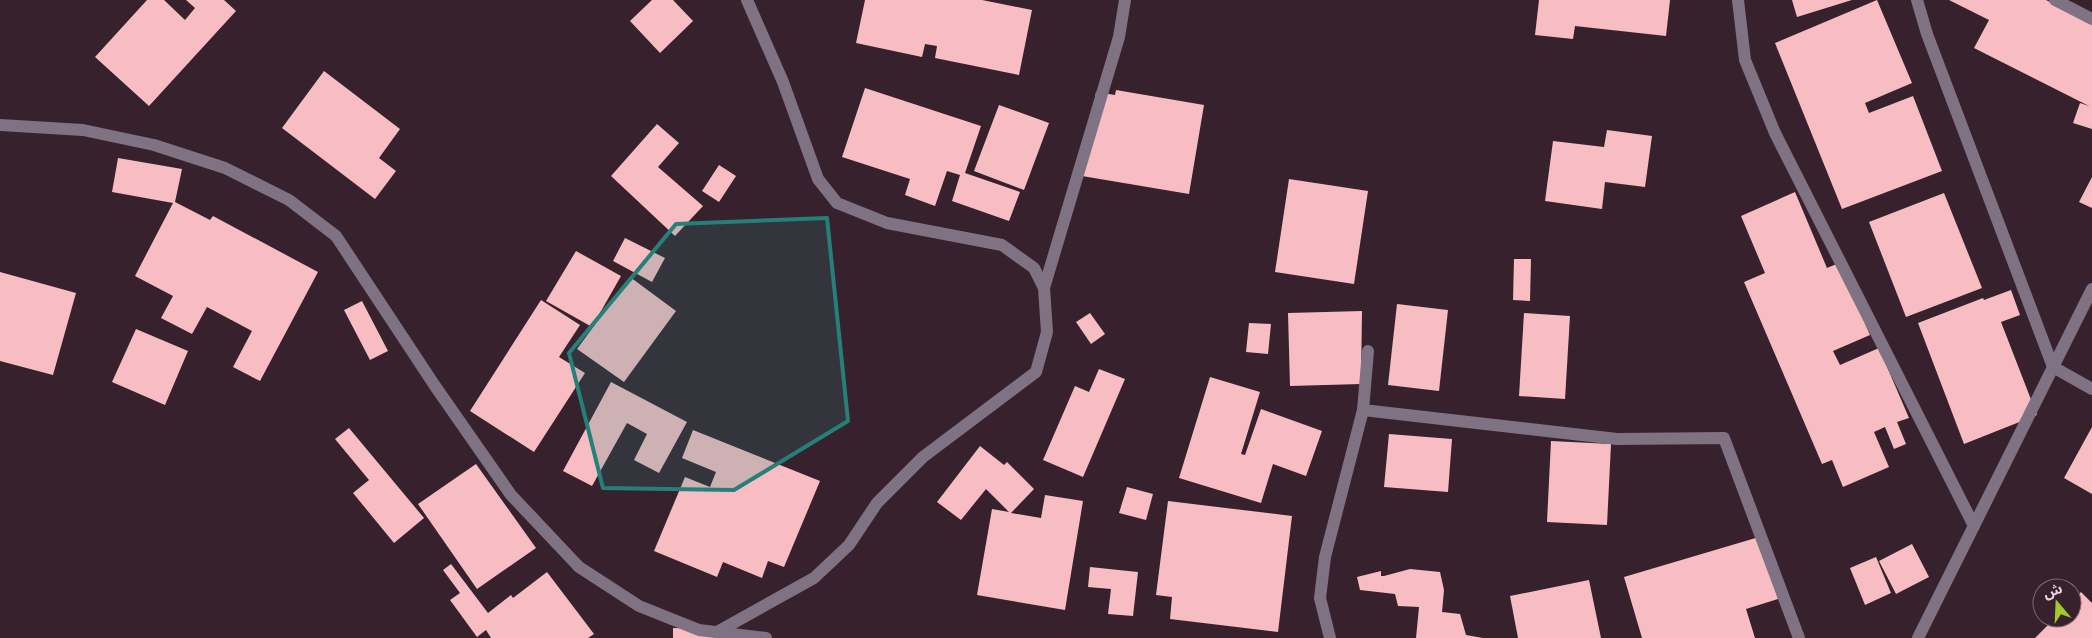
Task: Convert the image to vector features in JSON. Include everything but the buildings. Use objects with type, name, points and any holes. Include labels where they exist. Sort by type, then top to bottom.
[{"type":"street","points":[[747,0],[784,82],[818,179],[837,203],[887,223],[1002,245],[1034,268],[1044,288]]},
{"type":"street","points":[[717,632],[814,578],[849,545],[876,503],[923,457],[1036,372],[1047,332],[1044,288],[1119,37],[1125,0]]},
{"type":"street","points":[[1738,0],[1745,60],[1775,133],[1974,526]]},
{"type":"street","points":[[1917,0],[1927,34],[2053,367],[2092,389]]},
{"type":"street","points":[[2055,0],[2092,18]]},
{"type":"street","points":[[0,125],[83,130],[154,145],[225,168],[289,200],[336,236],[435,386],[512,495],[580,567],[639,606],[699,630],[766,638]]},
{"type":"street","points":[[1918,638],[2092,289]]},
{"type":"street","points":[[1330,638],[1320,598],[1325,557],[1363,410],[1368,351]]},
{"type":"street","points":[[1363,410],[1617,439],[1724,438],[1799,638]]},
{"type":"highlighted area","points":[[827,218],[848,421],[734,490],[603,488],[569,353],[676,224]]}]
